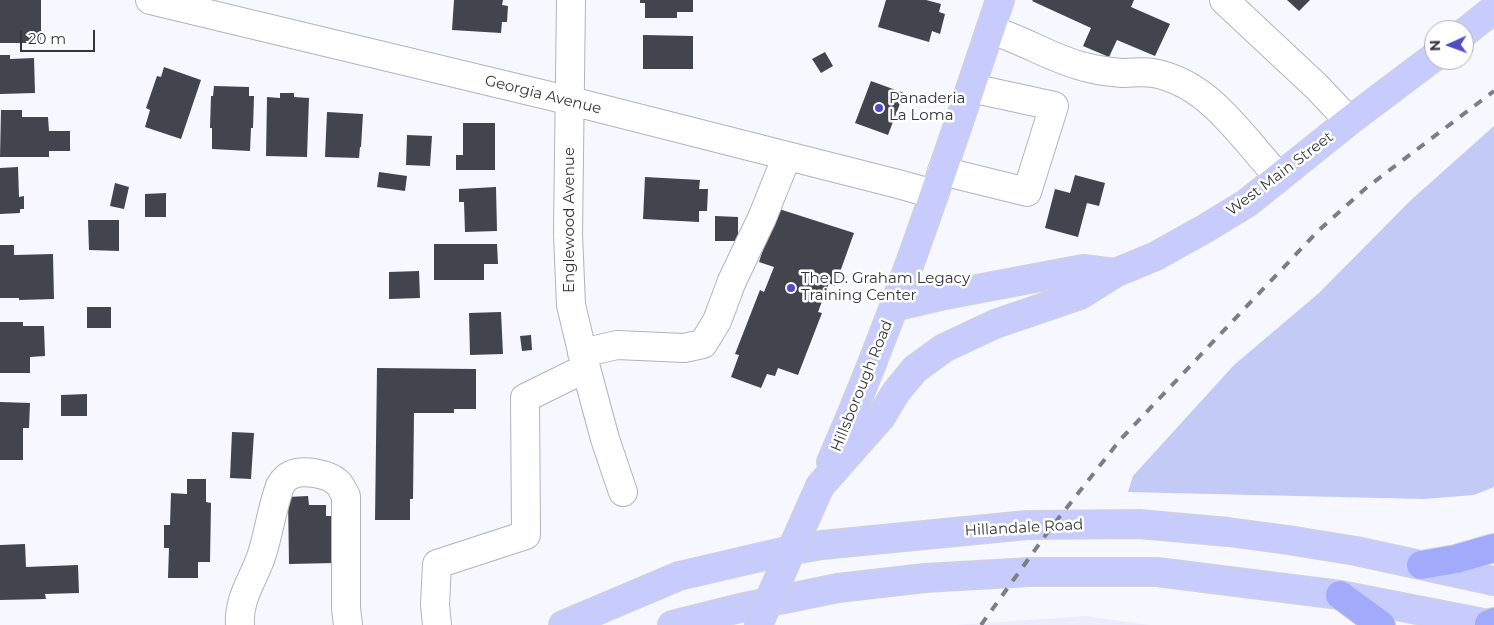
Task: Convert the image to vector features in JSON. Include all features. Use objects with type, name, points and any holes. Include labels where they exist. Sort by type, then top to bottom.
[{"type":"highway","points":[[1421,565],[1456,559],[1494,548]]},
{"type":"highway","points":[[1340,595],[1381,625]]},
{"type":"main road","name":"Hillsborough Road","points":[[758,625],[844,432],[894,307],[1000,0]]},
{"type":"main road","points":[[1474,25],[1494,9]]},
{"type":"main road","name":"West Main Street","points":[[820,486],[881,417],[896,392],[915,369],[944,348],[995,324],[1080,295],[1115,273],[1156,256],[1206,228],[1246,202],[1424,65]]},
{"type":"main road","name":"West Main Street","points":[[894,307],[945,295],[1083,269],[1115,273]]},
{"type":"main road","name":"Hillandale Road","points":[[563,625],[679,576],[782,552],[822,545],[1027,525],[1139,524],[1228,532],[1346,549],[1494,581]]},
{"type":"main road","points":[[672,625],[740,608],[838,588],[925,578],[1030,572],[1157,572],[1340,595],[1492,624]]},
{"type":"street","name":"Georgia Avenue","points":[[150,0],[570,101],[898,184],[938,183],[1027,192],[1054,106],[971,88]]},
{"type":"street","name":"Englewood Avenue","points":[[571,0],[568,234],[571,305],[605,439],[623,492]]},
{"type":"street","points":[[1224,0],[1317,87],[1349,121]]},
{"type":"street","points":[[990,30],[1010,36],[1049,55],[1085,67],[1122,73],[1152,72],[1177,80],[1201,94],[1226,115],[1279,177]]},
{"type":"street","points":[[437,625],[435,605],[437,564],[526,535],[524,398],[584,360],[617,345],[684,348],[703,344],[717,321],[732,281],[762,218],[787,156]]},
{"type":"street","points":[[240,625],[240,608],[262,555],[280,486],[285,479],[293,474],[303,472],[318,473],[338,482],[346,496],[346,600],[348,625]]},
{"type":"shaded area","points":[[1494,126],[1494,487],[1474,495],[1424,499],[1128,492],[1133,476],[1234,365],[1319,293],[1411,200]]},
{"type":"shaded area","points":[[1085,616],[1150,625],[956,625]]},
{"type":"building","points":[[0,0],[41,0],[41,43],[0,43]]},
{"type":"building","points":[[454,0],[503,0],[502,5],[508,6],[507,22],[502,22],[501,33],[452,30]]},
{"type":"building","points":[[640,0],[693,0],[693,12],[677,12],[677,18],[645,18],[645,3],[640,3]]},
{"type":"building","points":[[886,0],[926,0],[941,4],[939,12],[945,14],[940,34],[932,31],[929,42],[878,27]]},
{"type":"building","points":[[1033,0],[1134,0],[1131,7],[1170,24],[1155,56],[1117,40],[1109,57],[1083,46],[1091,28]]},
{"type":"building","points":[[1287,0],[1310,0],[1299,11]]},
{"type":"building","points":[[643,35],[693,36],[693,69],[643,69]]},
{"type":"building","points":[[825,52],[833,66],[821,73],[812,59]]},
{"type":"building","points":[[0,55],[10,55],[10,59],[34,58],[35,93],[0,94]]},
{"type":"building","points":[[164,67],[201,80],[181,139],[145,127],[150,110],[146,108],[157,76],[161,77]]},
{"type":"building","name":"Panaderia La Loma","points":[[871,81],[904,93],[888,135],[855,123]]},
{"type":"building","points":[[214,86],[249,87],[249,96],[254,96],[250,151],[212,149],[212,128],[210,128],[211,96],[213,96]]},
{"type":"building","points":[[280,93],[294,93],[294,97],[309,98],[307,157],[266,156],[267,97],[280,98]]},
{"type":"building","points":[[1,110],[22,110],[22,117],[48,117],[49,131],[70,131],[70,151],[49,151],[49,157],[0,157]]},
{"type":"building","points":[[327,112],[363,114],[359,158],[325,157]]},
{"type":"building","points":[[463,123],[495,123],[495,170],[456,170],[456,155],[463,155]]},
{"type":"building","points":[[407,135],[432,136],[430,166],[406,165]]},
{"type":"building","points":[[18,167],[19,197],[24,196],[24,209],[20,209],[20,213],[0,214],[0,168]]},
{"type":"building","points":[[379,172],[407,176],[405,191],[377,187]]},
{"type":"building","points":[[1075,175],[1105,183],[1099,206],[1087,203],[1078,237],[1045,228],[1055,189],[1070,193]]},
{"type":"building","points":[[645,177],[700,180],[699,189],[708,189],[707,211],[699,211],[699,222],[643,219]]},
{"type":"building","points":[[115,183],[129,187],[124,209],[110,206]]},
{"type":"building","points":[[496,187],[497,231],[465,232],[464,202],[459,202],[459,189]]},
{"type":"building","points":[[166,193],[166,217],[145,217],[145,194]]},
{"type":"building","points":[[776,208],[854,233],[835,286],[829,283],[818,312],[822,313],[798,375],[778,368],[775,376],[767,374],[761,388],[731,377],[739,355],[735,354],[760,290],[764,292],[774,267],[759,262]]},
{"type":"building","points":[[715,216],[738,217],[738,241],[715,241]]},
{"type":"building","points":[[88,220],[119,220],[119,251],[89,250]]},
{"type":"building","points":[[434,244],[497,244],[498,264],[484,264],[484,280],[434,280]]},
{"type":"building","points":[[0,245],[14,245],[14,255],[53,254],[54,299],[19,300],[19,298],[0,298]]},
{"type":"building","points":[[419,271],[420,298],[389,299],[389,272]]},
{"type":"building","points":[[87,307],[111,307],[111,328],[87,328]]},
{"type":"building","points":[[501,312],[503,354],[470,355],[469,313]]},
{"type":"building","points":[[0,322],[23,322],[23,326],[44,326],[45,356],[30,357],[30,373],[0,373]]},
{"type":"building","points":[[531,335],[532,350],[522,351],[520,336]]},
{"type":"building","points":[[377,368],[476,369],[476,409],[454,409],[454,413],[414,413],[413,499],[410,499],[410,520],[375,520]]},
{"type":"building","points":[[87,394],[87,416],[61,416],[61,395]]},
{"type":"building","points":[[0,402],[30,403],[29,428],[23,428],[23,460],[0,460]]},
{"type":"building","points":[[232,432],[254,433],[251,479],[230,478]]},
{"type":"building","points":[[187,479],[206,479],[206,502],[211,503],[210,562],[198,562],[198,578],[168,578],[169,548],[164,548],[164,525],[170,525],[171,493],[187,494]]},
{"type":"building","points":[[308,496],[309,505],[326,505],[326,516],[332,516],[335,563],[289,564],[288,497]]},
{"type":"building","points":[[25,544],[26,567],[78,565],[79,593],[45,594],[46,599],[0,600],[0,545]]},
{"type":"railway","points":[[981,625],[1050,529],[1120,440],[1319,230],[1366,188],[1494,91]]},
{"type":"place","name":"Panaderia La Loma","points":[[879,108]]},
{"type":"place","name":"The D. Graham Legacy Training Center","points":[[791,288]]}]
